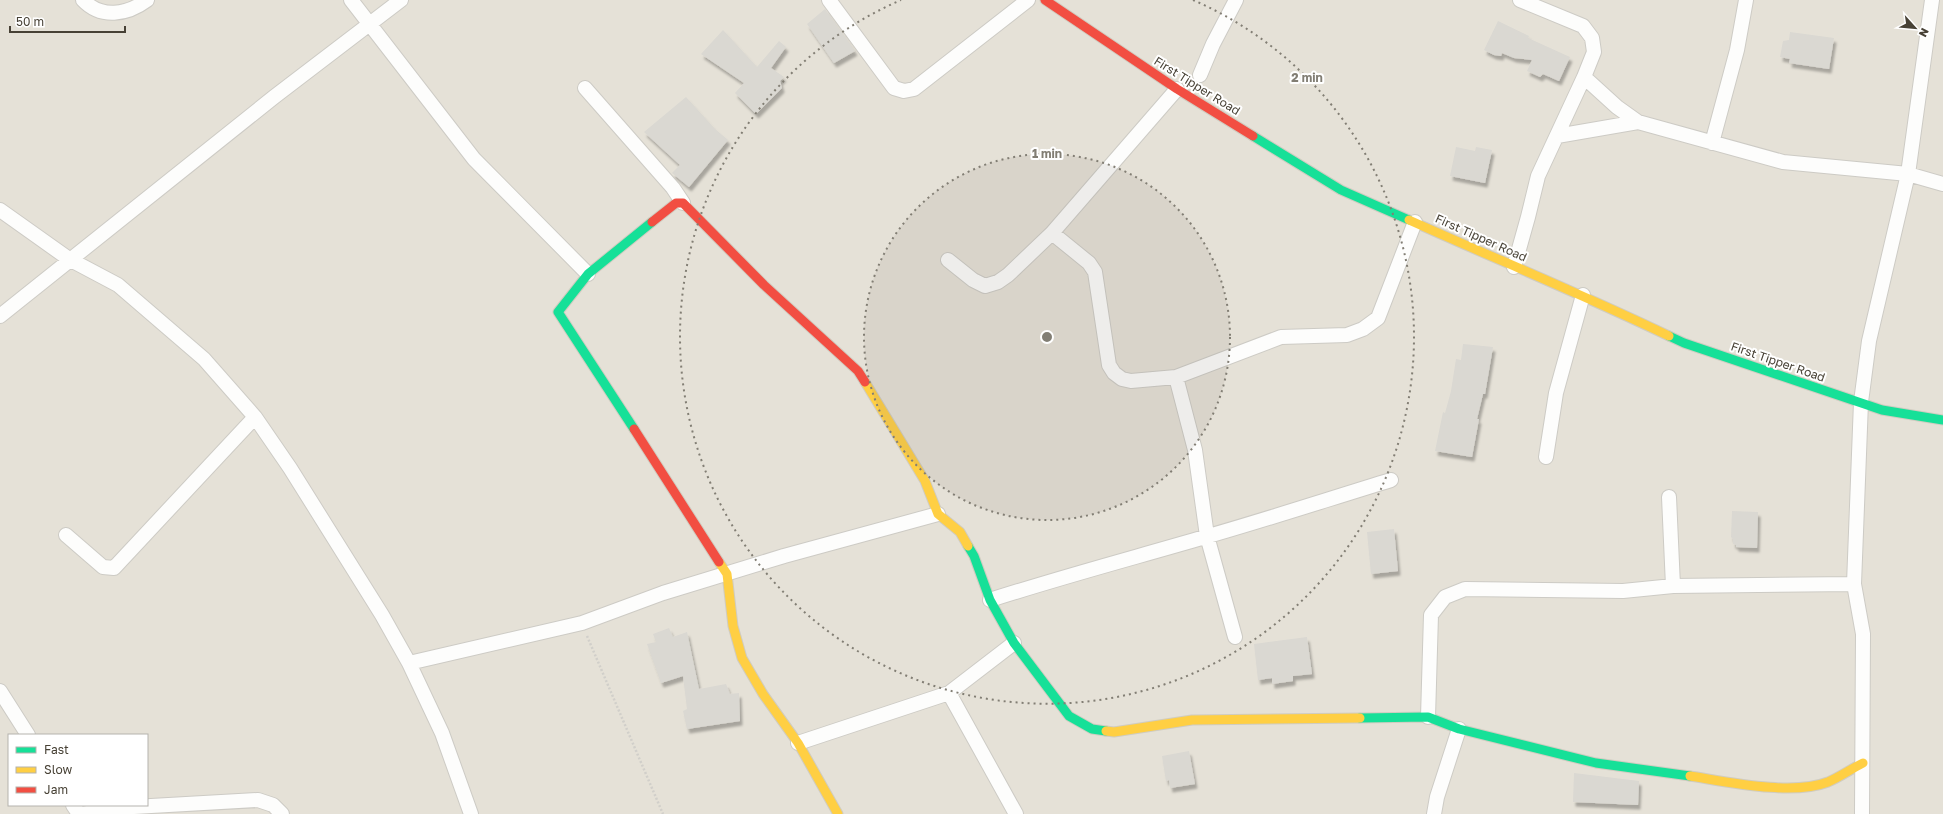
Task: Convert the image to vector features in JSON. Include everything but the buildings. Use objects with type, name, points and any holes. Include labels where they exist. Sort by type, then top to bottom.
[{"type":"street","points":[[83,0],[90,7],[104,13],[136,8],[147,0]]},
{"type":"street","points":[[351,0],[368,24],[474,159],[588,274]]},
{"type":"street","points":[[0,316],[69,259],[368,24],[401,0]]},
{"type":"street","points":[[829,0],[894,88],[904,91],[914,88],[1028,0]]},
{"type":"street","name":"First Tipper Road","points":[[1045,0],[1177,88],[1342,190],[1514,267],[1583,295],[1684,343],[1882,410],[1943,420]]},
{"type":"street","points":[[1200,75],[1213,44],[1236,0]]},
{"type":"street","points":[[1514,267],[1538,176],[1594,52],[1592,38],[1583,26],[1520,0]]},
{"type":"street","points":[[1712,143],[1737,50],[1746,0]]},
{"type":"street","points":[[1862,814],[1863,634],[1854,584],[1861,402],[1869,341],[1908,174],[1932,0]]},
{"type":"street","points":[[1584,77],[1617,107],[1638,122],[1783,162],[1908,174],[1943,184]]},
{"type":"street","points":[[585,88],[673,188],[683,203],[764,285],[858,371],[925,480],[938,514],[960,532],[974,556],[990,600],[1014,643],[1069,716],[1092,729],[1114,732],[1192,720],[1428,717],[1459,729],[1596,762],[1772,788],[1821,784],[1828,782],[1863,763]]},
{"type":"street","points":[[948,260],[973,280],[985,286],[998,282],[1008,275],[1052,233],[1177,88]]},
{"type":"street","points":[[1557,136],[1638,122]]},
{"type":"street","points":[[683,203],[676,203],[588,274],[558,312],[727,574],[733,626],[742,658],[763,694],[798,743],[838,814]]},
{"type":"street","points":[[0,210],[69,259],[118,285],[204,359],[255,417],[294,475],[382,615],[409,663],[442,733],[471,814]]},
{"type":"street","points":[[1052,233],[1089,263],[1095,272],[1109,364],[1114,373],[1122,379],[1131,382],[1176,377],[1281,337],[1347,335],[1363,329],[1378,318],[1416,222]]},
{"type":"street","points":[[1546,457],[1556,394],[1583,295]]},
{"type":"street","points":[[1176,377],[1195,450],[1207,536],[1235,637]]},
{"type":"street","points":[[66,535],[103,567],[114,568],[255,417]]},
{"type":"street","points":[[990,600],[1055,579],[1078,575],[1391,480]]},
{"type":"street","points":[[1669,497],[1673,586]]},
{"type":"street","points":[[409,663],[582,623],[663,593],[784,556],[938,514]]},
{"type":"street","points":[[1428,717],[1431,615],[1445,597],[1465,588],[1623,591],[1673,586],[1854,584]]},
{"type":"street","points":[[798,743],[949,693],[1014,643]]},
{"type":"street","points":[[0,691],[27,734]]},
{"type":"street","points":[[949,693],[1016,814]]},
{"type":"street","points":[[1434,814],[1437,797],[1459,729]]},
{"type":"street","points":[[74,806],[81,814],[116,808],[258,800],[273,805],[282,814]]},
{"type":"path","points":[[582,623],[663,814]]},
{"type":"shaded area","points":[[0,0],[1943,0],[1943,814],[0,814]]},
{"type":"traffic: fast","points":[[1253,136],[1341,190],[1409,220]]},
{"type":"traffic: fast","points":[[634,429],[558,312],[588,274],[652,222]]},
{"type":"traffic: fast","points":[[1669,336],[1684,343],[1882,410],[1943,420]]},
{"type":"traffic: fast","points":[[968,546],[974,556],[990,600],[1014,643],[1069,716],[1092,729],[1106,731]]},
{"type":"traffic: fast","points":[[1360,718],[1428,717],[1459,729],[1596,763],[1690,776]]},
{"type":"traffic: slow","points":[[1409,220],[1669,336]]},
{"type":"traffic: slow","points":[[865,382],[925,481],[938,514],[960,532],[968,546]]},
{"type":"traffic: slow","points":[[719,562],[727,574],[733,626],[742,658],[763,694],[798,743],[838,814]]},
{"type":"traffic: slow","points":[[1106,731],[1114,732],[1192,720],[1360,718]]},
{"type":"traffic: slow","points":[[1690,776],[1741,784],[1779,788],[1797,788],[1828,782],[1863,763]]},
{"type":"traffic: jam","points":[[1045,0],[1177,89],[1253,136]]},
{"type":"traffic: jam","points":[[652,222],[676,203],[683,203],[764,285],[858,371],[865,382]]},
{"type":"traffic: jam","points":[[634,429],[719,562]]}]
